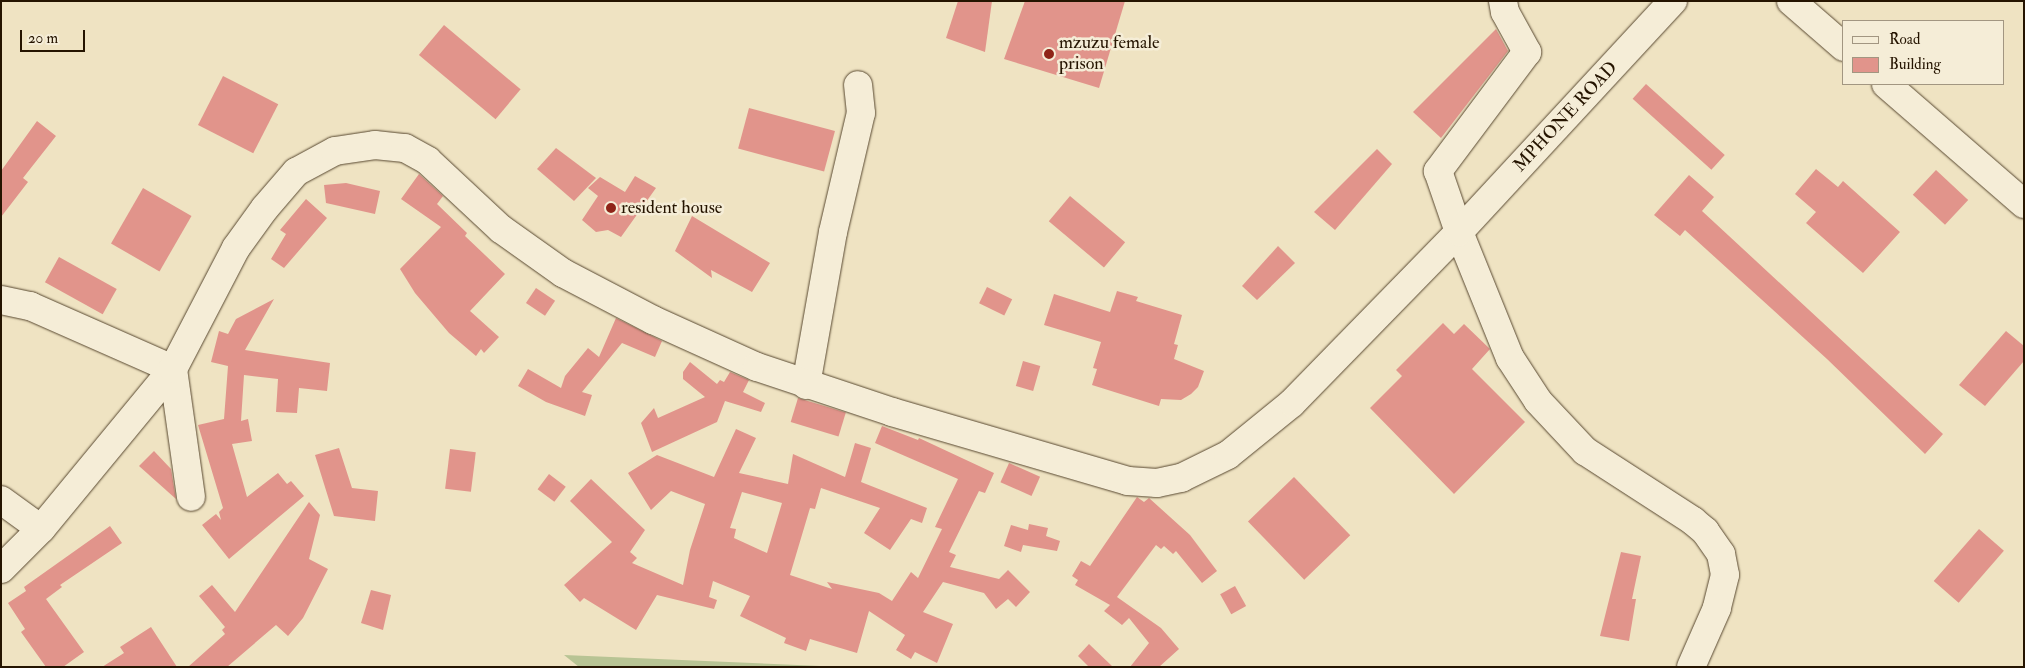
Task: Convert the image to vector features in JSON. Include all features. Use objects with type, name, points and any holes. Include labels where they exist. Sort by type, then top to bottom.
[{"type":"street","points":[[1503,1],[1505,12],[1527,52],[1438,171],[1458,232],[1510,358],[1556,424],[1585,451],[1619,476],[1705,531],[1721,554],[1725,575],[1718,608],[1691,667]]},
{"type":"street","name":"MPHONE ROAD","points":[[1,568],[41,529],[173,369],[236,248],[265,208],[296,172],[335,151],[375,145],[405,148],[428,161],[500,229],[563,273],[712,348],[806,385],[1128,482],[1157,483],[1181,478],[1228,455],[1292,403],[1458,232],[1673,1]]},
{"type":"street","points":[[1792,1],[1842,45]]},
{"type":"street","points":[[806,385],[833,232],[861,113],[858,85]]},
{"type":"street","points":[[1887,85],[2024,204]]},
{"type":"street","points":[[1,300],[30,306],[173,369],[191,497]]},
{"type":"street","points":[[1,500],[41,529]]},
{"type":"green space","points":[[564,655],[844,667],[579,667]]},
{"type":"building","points":[[958,1],[992,1],[985,52],[946,38]]},
{"type":"building","name":"mzuzu female prison","points":[[1025,1],[1125,1],[1099,88],[1004,59]]},
{"type":"building","points":[[444,25],[521,89],[496,119],[419,55]]},
{"type":"building","points":[[1496,29],[1508,51],[1441,138],[1413,112]]},
{"type":"building","points":[[223,76],[278,104],[253,153],[198,125]]},
{"type":"building","points":[[1646,84],[1725,155],[1711,170],[1633,99]]},
{"type":"building","points":[[749,108],[835,131],[824,172],[738,149]]},
{"type":"building","points":[[37,121],[56,136],[23,178],[28,182],[1,217],[1,171]]},
{"type":"building","points":[[556,148],[596,178],[574,201],[537,169]]},
{"type":"building","points":[[1377,149],[1392,164],[1335,230],[1314,212]]},
{"type":"building","points":[[1816,169],[1838,187],[1843,181],[1900,232],[1863,273],[1806,223],[1816,212],[1795,194]]},
{"type":"building","points":[[1936,170],[1968,200],[1945,225],[1913,195]]},
{"type":"building","points":[[419,174],[443,196],[437,204],[467,233],[465,236],[505,274],[470,311],[499,337],[484,353],[481,349],[476,356],[449,333],[415,293],[400,269],[441,227],[401,199]]},
{"type":"building","points":[[1689,175],[1714,197],[1702,211],[1943,434],[1925,454],[1827,359],[1685,230],[1680,236],[1654,215]]},
{"type":"building","name":"resident house","points":[[635,176],[656,188],[621,237],[608,230],[596,232],[582,220],[598,196],[588,188],[600,177],[625,192]]},
{"type":"building","points":[[346,183],[380,191],[375,214],[326,203],[324,185]]},
{"type":"building","points":[[143,188],[191,216],[159,271],[111,243]]},
{"type":"building","points":[[1070,196],[1125,242],[1104,268],[1049,221]]},
{"type":"building","points":[[306,199],[327,218],[284,268],[271,259],[286,234],[280,230]]},
{"type":"building","points":[[692,216],[770,263],[752,292],[711,270],[712,278],[675,251]]},
{"type":"building","points":[[1278,246],[1295,263],[1257,300],[1242,286]]},
{"type":"building","points":[[59,257],[117,289],[103,314],[45,282]]},
{"type":"building","points":[[987,287],[1012,299],[1004,315],[979,303]]},
{"type":"building","points":[[536,288],[555,301],[545,316],[526,303]]},
{"type":"building","points":[[1117,291],[1138,297],[1136,301],[1182,315],[1174,344],[1178,345],[1174,359],[1204,371],[1198,387],[1191,394],[1181,400],[1161,399],[1159,406],[1092,385],[1097,369],[1093,368],[1101,342],[1044,325],[1054,294],[1110,312]]},
{"type":"building","points":[[274,299],[245,350],[330,363],[327,391],[299,388],[297,413],[276,412],[278,379],[244,375],[241,421],[248,419],[252,441],[232,444],[247,497],[278,473],[287,484],[291,481],[304,496],[229,559],[202,525],[216,514],[221,520],[219,512],[223,508],[198,425],[224,419],[228,366],[211,362],[219,331],[228,334],[236,319]]},
{"type":"building","points":[[616,318],[662,341],[655,357],[622,343],[582,392],[592,395],[585,416],[546,402],[518,386],[528,369],[561,388],[565,376],[588,348],[599,357]]},
{"type":"building","points":[[1443,323],[1454,334],[1464,324],[1490,349],[1472,369],[1525,422],[1454,494],[1370,408],[1402,376],[1396,370]]},
{"type":"building","points":[[2006,331],[2024,346],[2024,361],[1985,406],[1959,385]]},
{"type":"building","points":[[1023,361],[1040,366],[1033,391],[1016,386]]},
{"type":"building","points":[[690,362],[717,384],[720,380],[724,382],[730,372],[749,380],[743,392],[765,403],[761,412],[725,401],[717,422],[652,452],[641,423],[654,408],[658,418],[705,397],[683,379],[683,372]]},
{"type":"building","points":[[798,398],[846,413],[839,437],[791,422]]},
{"type":"building","points":[[882,426],[918,440],[919,438],[994,473],[985,493],[979,491],[949,552],[956,555],[950,567],[999,579],[1008,570],[1030,592],[1016,607],[1008,599],[996,609],[984,593],[943,582],[923,612],[953,624],[937,663],[915,652],[911,659],[896,650],[905,635],[869,611],[857,653],[810,639],[806,651],[784,643],[786,638],[740,616],[750,596],[713,581],[709,597],[717,600],[714,609],[657,595],[636,630],[584,598],[580,602],[564,585],[612,542],[570,501],[591,479],[645,530],[630,552],[637,558],[632,563],[683,585],[690,550],[705,504],[671,491],[651,510],[628,473],[657,455],[714,477],[736,429],[756,438],[739,473],[788,484],[793,454],[845,477],[855,443],[871,448],[861,482],[927,508],[922,523],[911,519],[890,550],[864,533],[880,508],[821,488],[815,509],[810,508],[790,575],[832,589],[827,582],[879,593],[892,601],[911,572],[918,578],[942,529],[935,527],[958,479],[875,443]],"holes":[[[742,492],[782,503],[767,553],[734,538],[736,529],[730,528]]]},
{"type":"building","points":[[339,448],[352,488],[378,491],[375,521],[334,516],[315,455]]},
{"type":"building","points":[[450,449],[476,452],[471,492],[445,489]]},
{"type":"building","points":[[154,451],[171,469],[176,499],[139,466]]},
{"type":"building","points":[[1009,463],[1040,477],[1032,496],[1000,482]]},
{"type":"building","points":[[549,474],[566,487],[554,502],[538,489]]},
{"type":"building","points":[[1294,477],[1350,535],[1304,580],[1248,521]]},
{"type":"building","points":[[1137,497],[1144,502],[1149,498],[1190,535],[1217,571],[1202,583],[1176,551],[1173,554],[1164,546],[1161,549],[1156,545],[1117,597],[1161,628],[1179,649],[1159,667],[1130,667],[1149,643],[1129,618],[1122,625],[1104,611],[1110,605],[1075,585],[1078,580],[1072,576],[1081,561],[1090,566]]},
{"type":"building","points":[[309,502],[320,515],[309,559],[328,569],[303,618],[288,636],[276,625],[227,667],[188,667],[225,634],[222,630],[225,627],[199,596],[212,585],[235,612]]},
{"type":"building","points":[[1029,524],[1048,528],[1046,536],[1060,541],[1057,551],[1023,545],[1021,552],[1004,546],[1011,525],[1028,530]]},
{"type":"building","points":[[110,526],[122,543],[60,585],[62,587],[46,599],[84,652],[63,667],[46,667],[21,632],[25,629],[8,603],[26,591],[24,587]]},
{"type":"building","points":[[1979,529],[2004,551],[1959,603],[1934,581]]},
{"type":"building","points":[[1621,552],[1641,556],[1632,599],[1636,599],[1629,641],[1600,636]]},
{"type":"building","points":[[1235,586],[1246,606],[1231,614],[1220,594]]},
{"type":"building","points":[[371,590],[391,595],[383,630],[361,623]]},
{"type":"building","points":[[151,627],[177,667],[102,667],[124,653],[120,647]]},
{"type":"building","points":[[1089,644],[1113,667],[1089,667],[1078,656]]},
{"type":"place","name":"mzuzu female prison","points":[[1049,54]]},
{"type":"place","name":"resident house","points":[[611,208]]}]
